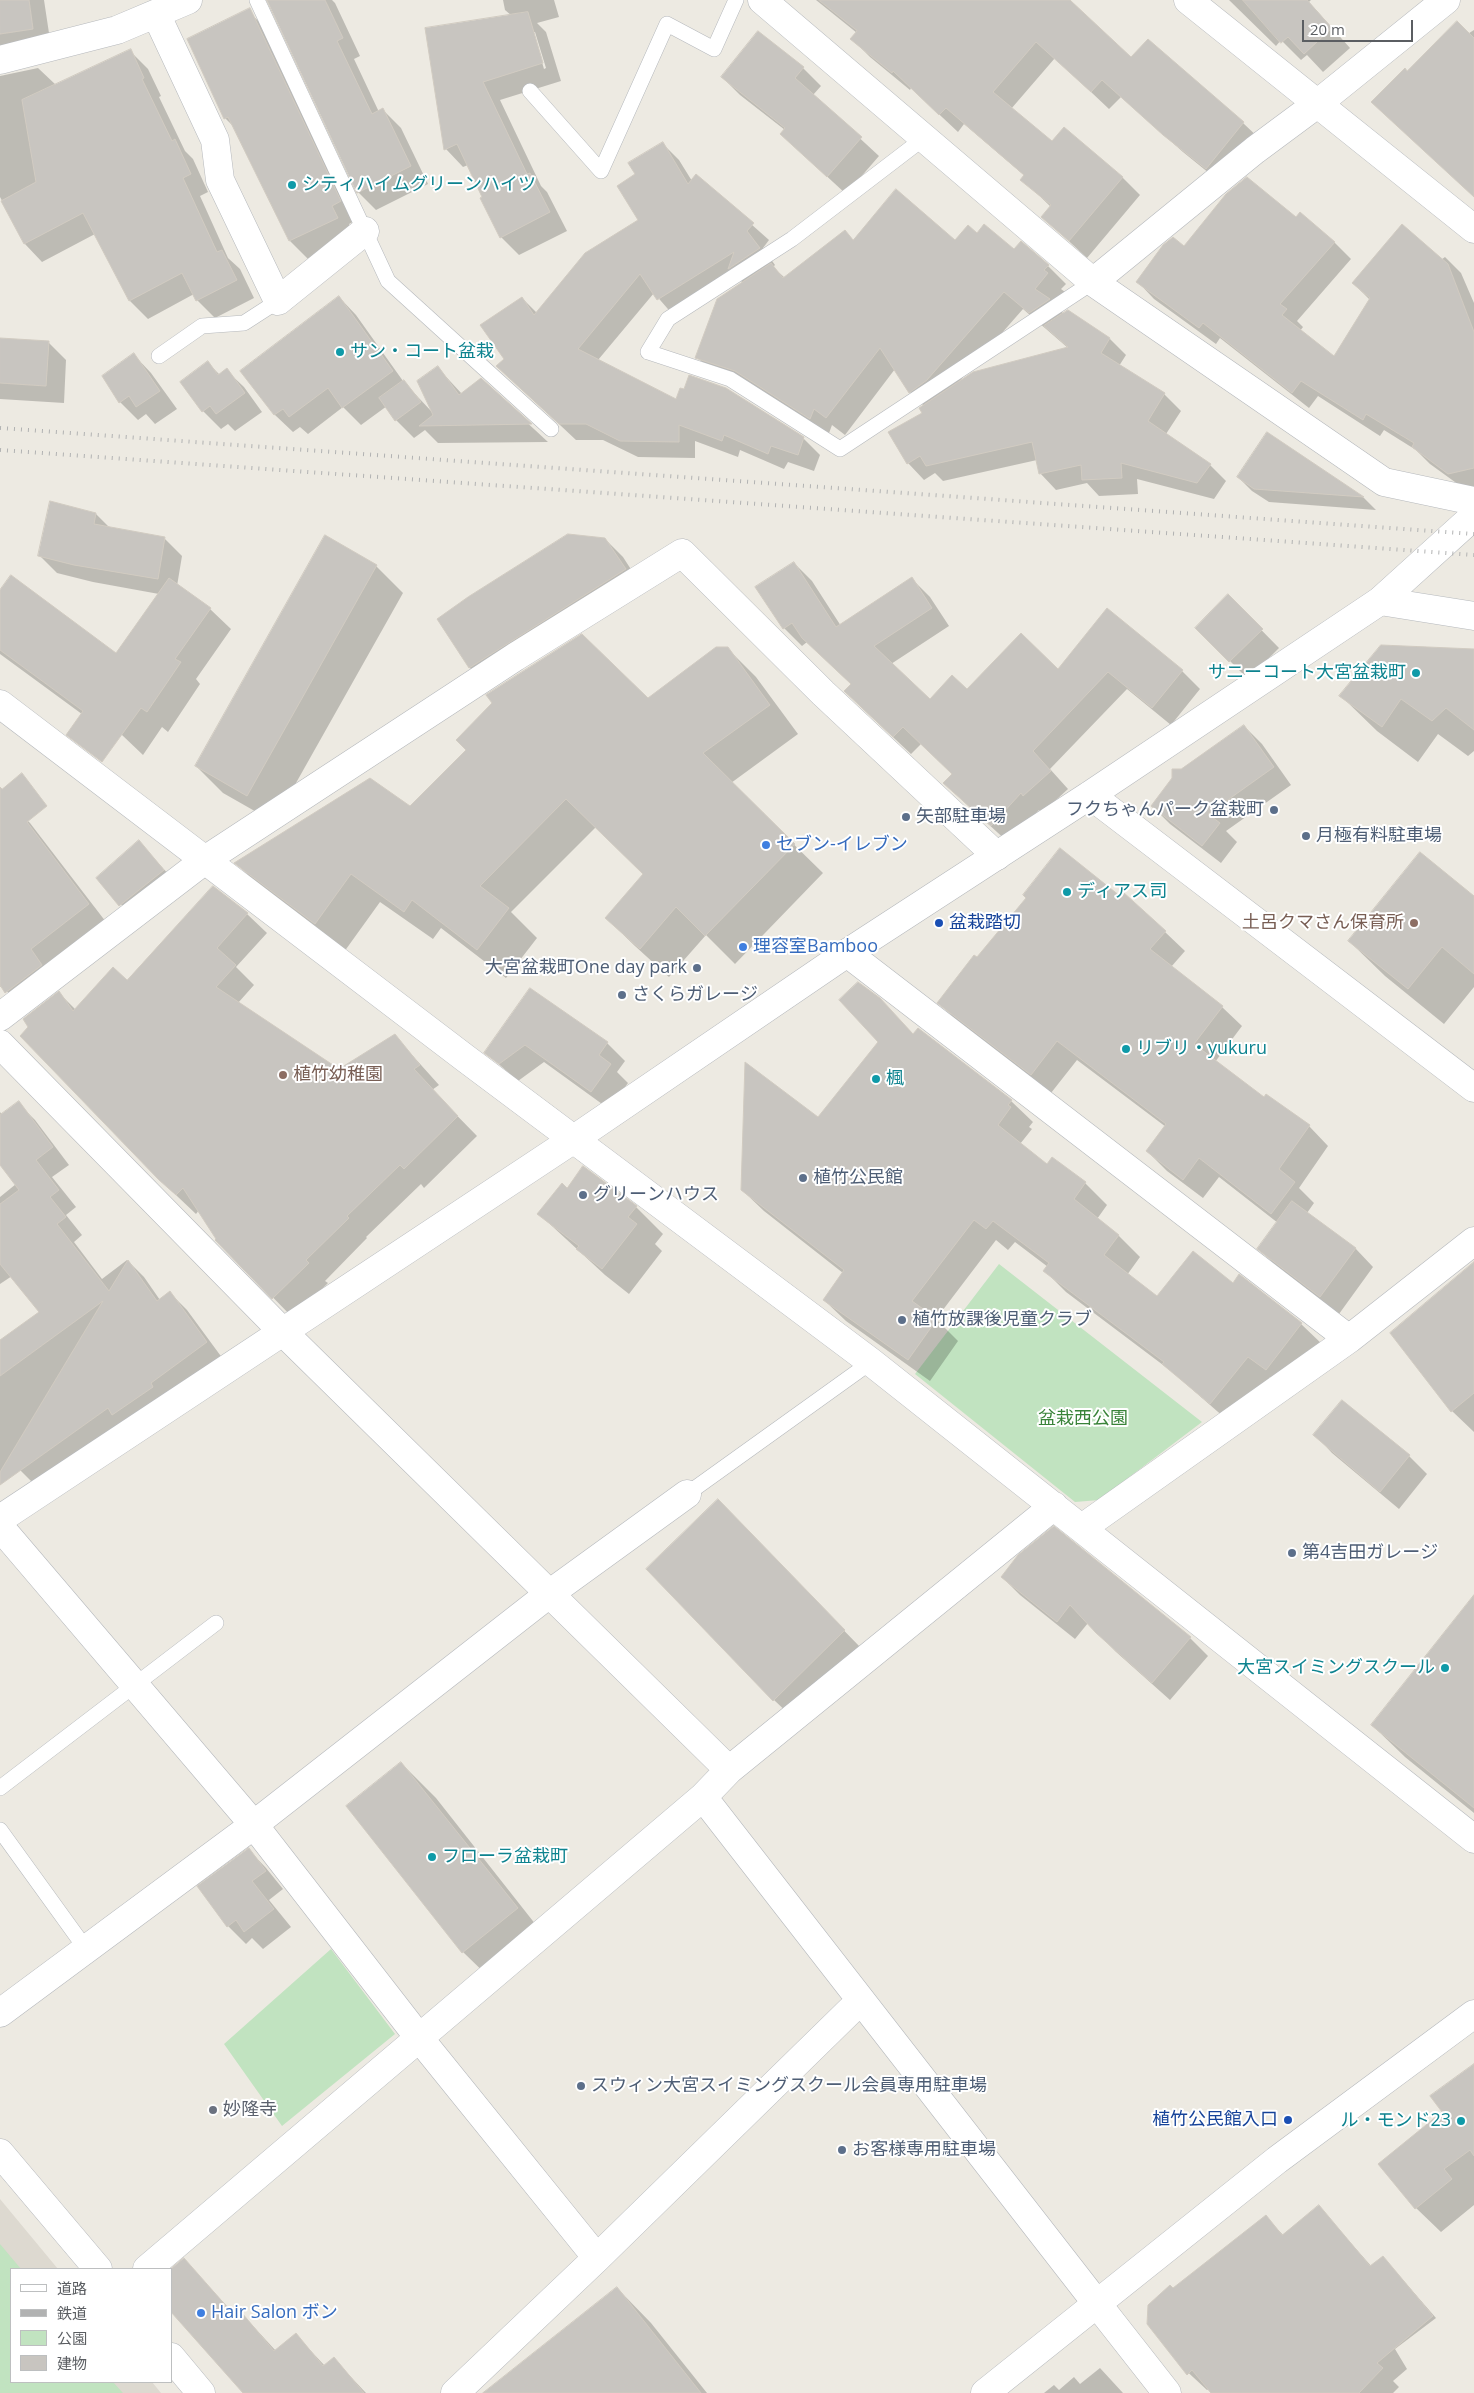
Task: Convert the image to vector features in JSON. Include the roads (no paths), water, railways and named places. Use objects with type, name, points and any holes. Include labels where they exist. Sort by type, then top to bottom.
[{"type":"street","points":[[0,60],[117,30],[188,0]]},
{"type":"street","points":[[762,0],[1093,282],[1384,482],[1474,500]]},
{"type":"street","points":[[1188,0],[1317,104],[1471,221]]},
{"type":"street","points":[[1093,282],[1255,150],[1317,104],[1446,0]]},
{"type":"street","points":[[156,14],[215,140],[220,180],[278,301],[365,231]]},
{"type":"street","points":[[0,1520],[574,1139],[847,953],[1090,795],[1380,601],[1474,516]]},
{"type":"street","points":[[0,1017],[205,860],[516,657],[682,553],[823,693],[997,856]]},
{"type":"street","points":[[1380,601],[1474,616]]},
{"type":"street","points":[[0,704],[871,1362],[1474,1839]]},
{"type":"street","points":[[1090,795],[1474,1088]]},
{"type":"street","points":[[847,953],[1349,1339]]},
{"type":"street","points":[[0,1044],[283,1332],[729,1770]]},
{"type":"street","points":[[1082,1528],[1349,1339],[1474,1241]]},
{"type":"street","points":[[0,2013],[254,1824],[549,1594],[687,1494]]},
{"type":"street","points":[[147,2268],[420,2039],[703,1797],[729,1770],[1054,1506]]},
{"type":"street","points":[[0,1527],[254,1824],[420,2039],[597,2258]]},
{"type":"street","points":[[703,1797],[1167,2393]]},
{"type":"street","points":[[454,2393],[597,2258],[860,2001]]},
{"type":"street","points":[[985,2393],[1098,2305],[1277,2160],[1474,2014]]},
{"type":"street","points":[[0,2153],[97,2268]]},
{"type":"street","points":[[172,2358],[201,2393]]},
{"type":"lane","points":[[257,0],[388,282],[551,429]]},
{"type":"lane","points":[[530,91],[601,171],[667,24],[714,49],[736,0]]},
{"type":"lane","points":[[924,138],[792,240],[668,319],[648,352],[730,379],[840,449],[1093,282]]},
{"type":"lane","points":[[159,356],[202,326],[244,323],[278,301]]},
{"type":"lane","points":[[687,1494],[871,1362]]},
{"type":"lane","points":[[0,1788],[216,1623]]},
{"type":"lane","points":[[0,1830],[86,1949]]},
{"type":"railway","points":[[0,428],[1474,534]]},
{"type":"railway","points":[[0,450],[1474,555]]},
{"type":"place","name":"シティハイムグリーンハイツ","points":[[292,185]]},
{"type":"place","name":"サン・コート盆栽","points":[[340,352]]},
{"type":"place","name":"サニーコート大宮盆栽町","points":[[1416,673]]},
{"type":"place","name":"フクちゃんパーク盆栽町","points":[[1274,810]]},
{"type":"place","name":"矢部駐車場","points":[[906,817]]},
{"type":"place","name":"月極有料駐車場","points":[[1306,836]]},
{"type":"place","name":"セブン-イレブン","points":[[766,845]]},
{"type":"place","name":"ディアス司","points":[[1067,892]]},
{"type":"place","name":"盆栽踏切","points":[[939,923]]},
{"type":"place","name":"土呂クマさん保育所","points":[[1414,923]]},
{"type":"place","name":"理容室Bamboo","points":[[743,947]]},
{"type":"place","name":"大宮盆栽町One day park","points":[[697,968]]},
{"type":"place","name":"さくらガレージ","points":[[622,995]]},
{"type":"place","name":"リブリ・yukuru","points":[[1126,1049]]},
{"type":"place","name":"植竹幼稚園","points":[[283,1075]]},
{"type":"place","name":"楓","points":[[876,1079]]},
{"type":"place","name":"植竹公民館","points":[[803,1178]]},
{"type":"place","name":"グリーンハウス","points":[[583,1195]]},
{"type":"place","name":"植竹放課後児童クラブ","points":[[902,1320]]},
{"type":"place","name":"第4吉田ガレージ","points":[[1292,1553]]},
{"type":"place","name":"大宮スイミングスクール","points":[[1445,1668]]},
{"type":"place","name":"フローラ盆栽町","points":[[432,1857]]},
{"type":"place","name":"スウィン大宮スイミングスクール会員専用駐車場","points":[[581,2086]]},
{"type":"place","name":"妙隆寺","points":[[213,2110]]},
{"type":"place","name":"植竹公民館入口","points":[[1288,2120]]},
{"type":"place","name":"ル・モンド23","points":[[1461,2121]]},
{"type":"place","name":"お客様専用駐車場","points":[[842,2150]]},
{"type":"place","name":"Hair Salon ボン","points":[[201,2313]]},
{"type":"park label","name":"盆栽西公園","points":[[1083,1419]]}]
